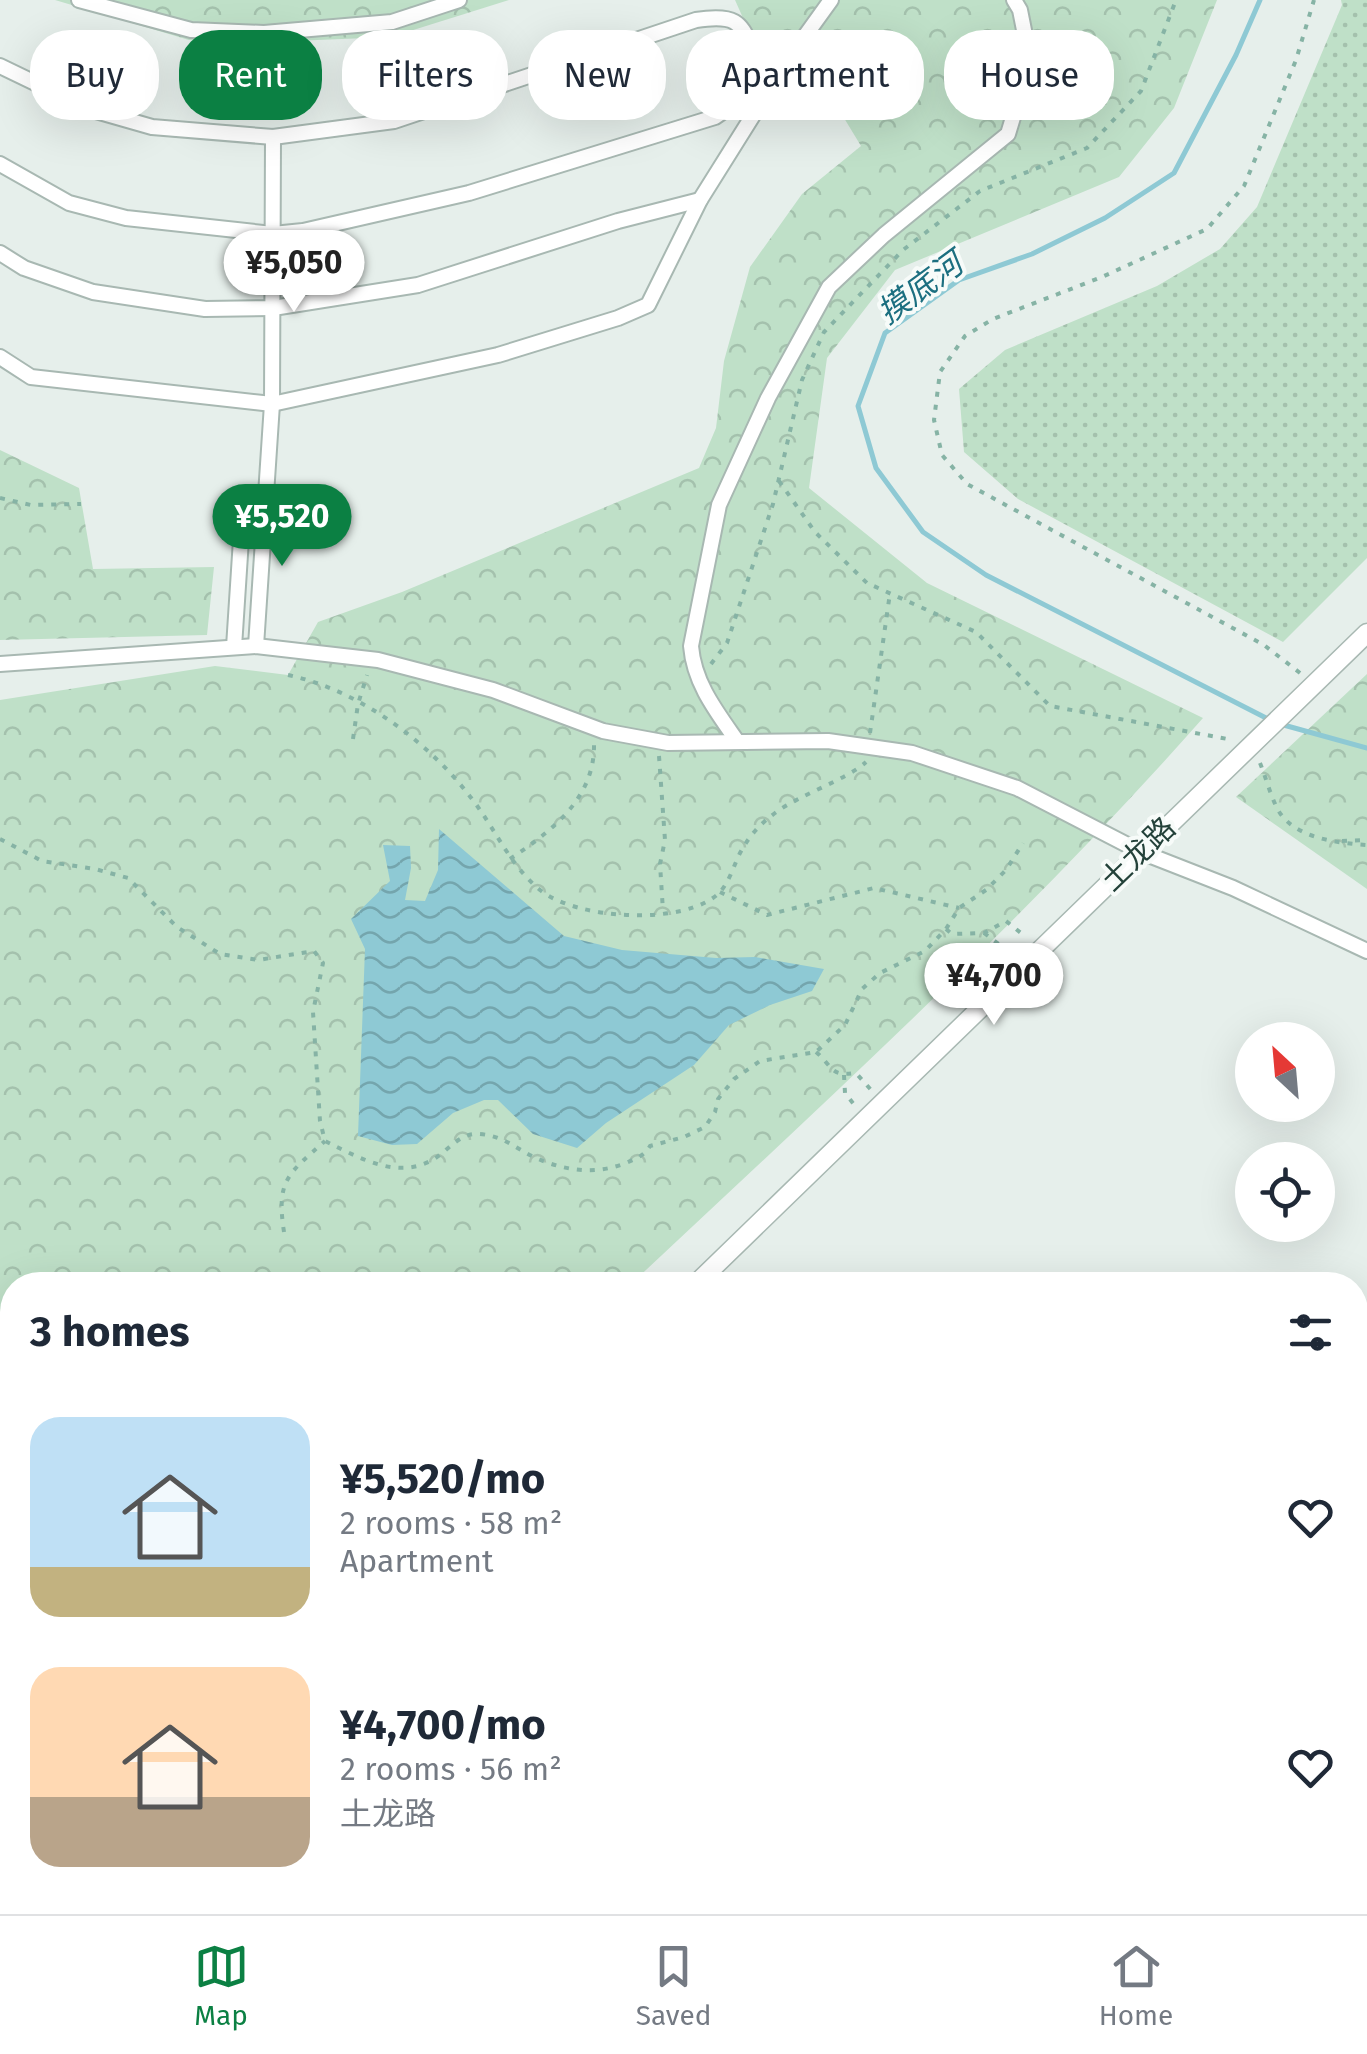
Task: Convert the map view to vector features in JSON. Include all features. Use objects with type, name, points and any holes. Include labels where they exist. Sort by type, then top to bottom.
[{"type":"street","points":[[79,0],[191,30],[264,32],[392,22],[460,0]]},
{"type":"street","points":[[811,30],[832,0]]},
{"type":"street","points":[[736,742],[692,666],[691,646],[719,505],[768,398],[829,286],[884,235],[1008,134],[1027,71],[1026,36],[1014,0]]},
{"type":"street","points":[[0,66],[89,108],[152,127],[274,138],[394,121],[696,20],[725,16],[736,20],[742,30]]},
{"type":"street","points":[[0,164],[69,203],[126,218],[273,234],[304,231],[469,194],[705,120]]},
{"type":"street","points":[[0,357],[31,377],[272,404],[498,355],[618,318],[648,305],[700,200],[751,120]]},
{"type":"street","points":[[256,646],[272,404],[274,138]]},
{"type":"street","points":[[0,253],[24,268],[93,292],[206,309],[272,308],[418,285],[618,221],[700,200]]},
{"type":"street","points":[[234,648],[242,524],[265,490]]},
{"type":"street","name":"土龙路","points":[[708,1272],[1367,634]]},
{"type":"street","points":[[0,664],[155,650],[256,646],[370,659],[493,690],[594,728],[658,742],[828,741],[912,753],[1018,788],[1141,852],[1233,888],[1367,951]]},
{"type":"path","points":[[698,680],[728,643],[778,481],[802,380],[824,332],[903,250],[980,191],[1087,148],[1141,91],[1176,0]]},
{"type":"path","points":[[1314,0],[1296,60],[1244,186],[1207,228],[1102,277],[993,319],[965,336],[940,372],[934,420],[942,454],[967,484],[1264,644],[1314,684]]},
{"type":"path","points":[[778,481],[814,532],[867,583],[976,632],[1050,706],[1255,741],[1277,809],[1286,822],[1328,842],[1367,842]]},
{"type":"path","points":[[0,498],[31,505],[81,504]]},
{"type":"path","points":[[288,675],[316,681],[395,722],[458,782],[510,859],[542,892],[564,905],[600,915],[632,916],[696,906],[720,892],[756,829],[791,803],[866,764],[890,593]]},
{"type":"path","points":[[353,739],[370,659]]},
{"type":"path","points":[[510,859],[548,832],[582,794],[591,777],[594,728]]},
{"type":"path","points":[[658,742],[665,840],[660,864],[663,911]]},
{"type":"path","points":[[0,839],[42,861],[128,878],[177,927],[220,954],[258,960],[314,951],[323,963],[313,1012],[320,1121],[325,1141],[367,1162],[394,1169],[432,1160],[454,1142],[475,1133],[504,1138],[535,1158],[573,1170],[608,1170],[644,1155],[650,1146],[705,1128],[718,1098],[734,1079],[760,1061],[816,1052],[845,1025],[862,989],[880,973],[926,951],[960,908],[1006,870],[1024,843]]},
{"type":"path","points":[[720,892],[767,915],[874,888],[960,908]]},
{"type":"path","points":[[946,929],[952,934],[984,932],[1006,921],[1040,950]]},
{"type":"path","points":[[984,932],[1024,965]]},
{"type":"path","points":[[816,1052],[833,1072],[844,1076],[856,1073],[883,1103]]},
{"type":"path","points":[[844,1076],[845,1093],[866,1119]]},
{"type":"path","points":[[284,1232],[280,1207],[284,1182],[325,1141]]},
{"type":"green space","points":[[55,0],[509,0],[413,30],[342,30],[342,39],[322,40],[322,30],[179,30],[179,37]]},
{"type":"green space","points":[[735,0],[1217,0],[1174,108],[1119,177],[895,270],[827,358],[809,488],[927,583],[1203,718],[995,938],[644,1272],[0,1272],[0,700],[215,666],[288,675],[318,622],[402,592],[699,468],[716,428],[724,361],[750,267],[802,194],[861,146],[845,120],[924,120],[924,30],[748,30]]},
{"type":"green space","points":[[1341,0],[1367,0],[1367,558],[1283,642],[1018,499],[964,452],[959,389],[1005,350],[1157,286],[1220,249],[1257,207]]},
{"type":"green space","points":[[0,450],[79,488],[93,569],[214,567],[207,635],[0,640]]},
{"type":"green space","points":[[1367,674],[1367,889],[1236,797]]},
{"type":"water","points":[[439,829],[564,936],[622,950],[716,958],[755,957],[824,969],[812,991],[729,1025],[694,1065],[606,1123],[577,1148],[533,1134],[498,1100],[484,1100],[453,1113],[417,1144],[392,1145],[358,1136],[365,949],[351,919],[390,881],[383,845],[410,846],[411,868],[405,900],[425,901],[438,870]]},
{"type":"waterway","name":"摸底河","points":[[1260,0],[1174,173],[1105,218],[1032,254],[959,280],[885,333],[858,406],[876,468],[923,532],[986,575],[1270,720]]},
{"type":"waterway","name":"摸底河","points":[[1280,724],[1367,748]]}]
